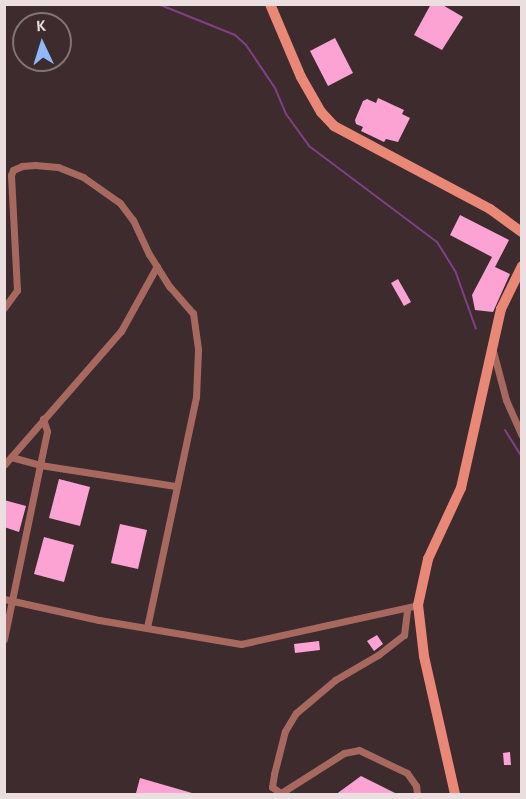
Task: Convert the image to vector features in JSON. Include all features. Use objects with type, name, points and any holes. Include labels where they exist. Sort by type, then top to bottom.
[{"type":"street","points":[[270,4],[301,77],[321,112],[334,126],[489,209],[522,232]]},
{"type":"street","points":[[4,308],[17,290],[11,175],[13,170],[22,166],[58,167],[83,177],[120,203],[133,220],[157,266],[193,313],[198,350],[196,397],[175,486],[147,628]]},
{"type":"street","points":[[4,465],[121,331],[157,266]]},
{"type":"street","points":[[455,795],[424,656],[418,605],[428,559],[461,488],[501,309],[522,266]]},
{"type":"street","points":[[492,346],[506,400],[522,436]]},
{"type":"street","points":[[4,639],[47,428],[43,419]]},
{"type":"street","points":[[11,457],[40,465],[175,486]]},
{"type":"street","points":[[4,599],[147,628],[241,644],[418,605]]},
{"type":"street","points":[[407,609],[404,635],[378,655],[335,681],[296,713],[285,731],[272,787],[282,794],[344,753],[359,750],[407,773],[417,786],[417,795]]},
{"type":"building","points":[[431,4],[441,4],[463,17],[442,50],[414,35]]},
{"type":"building","points":[[335,38],[353,73],[328,86],[310,51]]},
{"type":"building","points":[[378,98],[404,110],[402,114],[410,118],[398,142],[386,139],[384,142],[361,131],[363,127],[356,124],[355,120],[363,101],[367,99],[376,103]]},
{"type":"building","points":[[460,215],[509,240],[495,267],[510,274],[493,312],[475,310],[472,295],[492,257],[450,235]]},
{"type":"building","points":[[398,279],[411,302],[404,306],[391,283]]},
{"type":"building","points":[[59,479],[90,487],[80,526],[49,518]]},
{"type":"building","points":[[4,500],[26,506],[19,532],[4,527]]},
{"type":"building","points":[[120,524],[147,530],[138,569],[111,563]]},
{"type":"building","points":[[44,537],[74,545],[64,582],[34,574]]},
{"type":"building","points":[[377,635],[383,644],[374,651],[367,641]]},
{"type":"building","points":[[319,641],[320,650],[295,653],[294,644]]},
{"type":"building","points":[[510,752],[511,765],[504,765],[503,753]]},
{"type":"building","points":[[361,776],[399,795],[335,795]]},
{"type":"building","points":[[140,778],[192,793],[192,795],[136,793]]},
{"type":"waterway","points":[[158,4],[235,35],[246,45],[275,88],[286,114],[309,146],[437,242],[456,273],[476,329]]},
{"type":"waterway","points":[[505,430],[522,457]]}]
